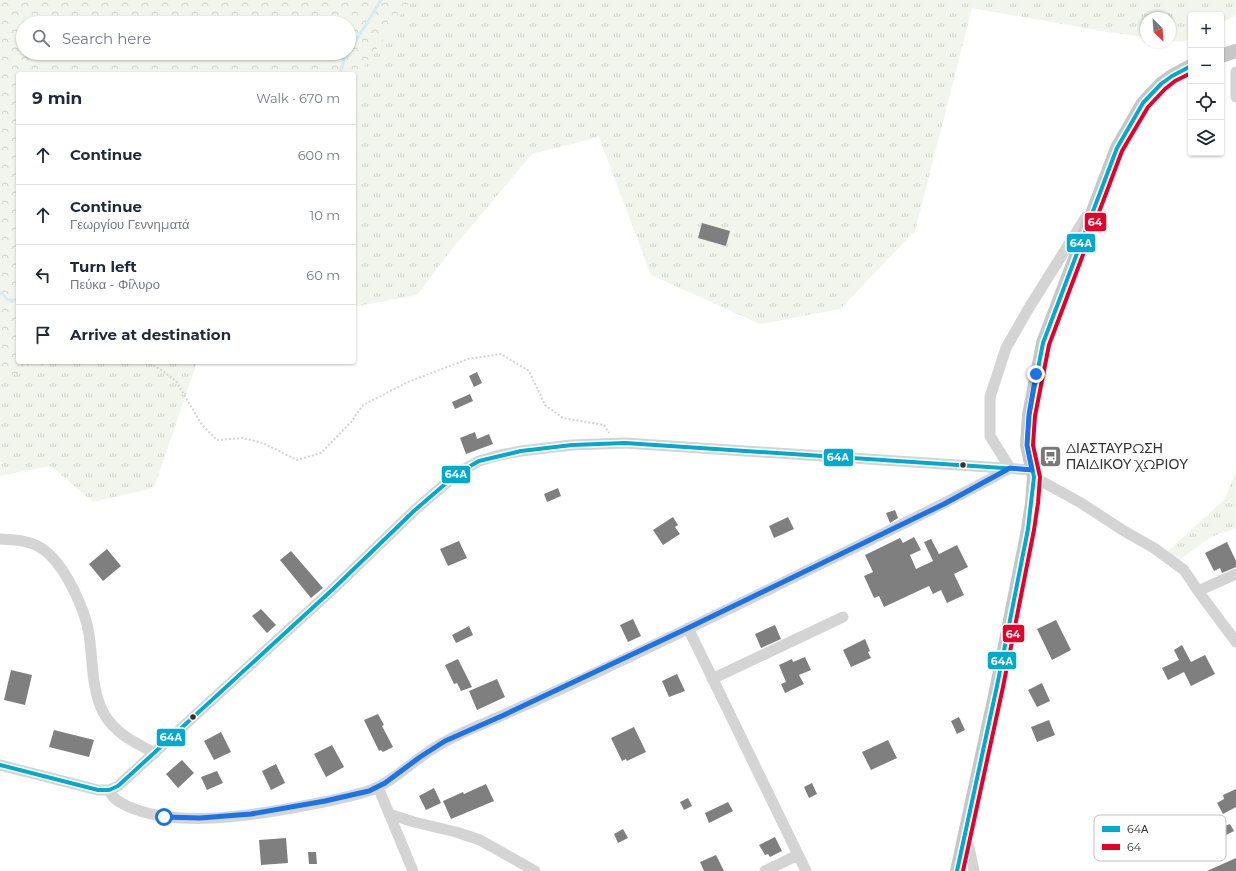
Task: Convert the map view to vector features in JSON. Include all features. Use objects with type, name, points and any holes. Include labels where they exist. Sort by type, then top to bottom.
[{"type":"main road","points":[[1224,55],[1236,51]]},
{"type":"main road","points":[[957,871],[997,686],[1032,503],[1033,473],[1027,445],[1029,415],[1043,343],[1116,148],[1143,103],[1166,80],[1188,68]]},
{"type":"street","points":[[1236,72],[1236,97]]},
{"type":"street","points":[[1010,468],[990,436],[990,397],[1006,348],[1030,306],[1098,198]]},
{"type":"street","points":[[0,764],[98,790],[109,790],[114,788],[126,780],[332,590],[415,510],[458,473],[479,461],[500,455],[553,447],[614,443],[711,448],[1010,468],[1033,473],[1124,531],[1154,548],[1184,570],[1236,642]]},
{"type":"street","points":[[109,790],[114,798],[140,811],[160,816],[184,818],[235,816],[266,812],[351,796],[378,787],[392,779],[430,750],[445,741],[504,715],[688,628],[944,504],[1010,468]]},
{"type":"street","points":[[0,539],[20,541],[36,545],[45,551],[57,563],[77,598],[85,616],[89,633],[95,687],[102,711],[122,734],[142,747],[155,753]]},
{"type":"street","points":[[1198,591],[1236,574]]},
{"type":"street","points":[[712,679],[843,616]]},
{"type":"street","points":[[688,628],[806,871]]},
{"type":"street","points":[[378,787],[413,871]]},
{"type":"street","points":[[389,814],[480,840],[535,871]]},
{"type":"street","points":[[965,832],[974,871]]},
{"type":"street","points":[[765,871],[798,855]]},
{"type":"path","points":[[150,364],[160,369],[176,381],[202,425],[218,440],[242,438],[263,443],[297,460],[321,453],[351,422],[363,405],[408,382],[468,359],[502,354],[529,371],[545,404],[563,418],[604,425],[614,443]]},
{"type":"green space","points":[[0,0],[1236,0],[1236,15],[1224,21],[1224,12],[1188,12],[1188,40],[1183,42],[1176,41],[1176,12],[1140,12],[1140,36],[1107,32],[972,8],[915,231],[840,309],[760,324],[651,275],[599,137],[532,154],[452,249],[417,295],[358,306],[356,306],[356,72],[16,72],[16,364],[196,364],[154,488],[93,502],[51,466],[0,476]]},
{"type":"green space","points":[[0,0],[411,0],[356,78],[356,72],[16,72],[16,364],[47,364],[8,376],[0,368]]},
{"type":"green space","points":[[1236,472],[1236,528],[1211,537],[1179,560],[1168,551],[1224,500]]},
{"type":"building","points":[[702,223],[730,231],[726,246],[698,238]]},
{"type":"building","points":[[477,372],[482,383],[474,387],[469,376]]},
{"type":"building","points":[[470,394],[473,401],[455,409],[452,402]]},
{"type":"building","points":[[475,432],[477,439],[489,434],[493,444],[466,454],[460,438]]},
{"type":"building","points":[[558,488],[561,496],[547,502],[544,494]]},
{"type":"building","points":[[895,510],[898,518],[890,523],[886,513]]},
{"type":"building","points":[[673,517],[678,525],[675,527],[680,534],[663,545],[653,530]]},
{"type":"building","points":[[788,517],[794,529],[774,538],[769,526]]},
{"type":"building","points":[[914,537],[921,550],[910,555],[916,569],[933,561],[924,542],[931,539],[939,554],[957,545],[968,567],[954,574],[964,595],[947,603],[941,590],[933,594],[929,586],[884,607],[879,596],[874,598],[864,576],[873,572],[865,555],[900,538],[903,543]]},
{"type":"building","points":[[459,541],[467,558],[448,566],[440,549]]},
{"type":"building","points":[[1227,542],[1236,561],[1236,567],[1222,573],[1220,568],[1214,571],[1205,553]]},
{"type":"building","points":[[107,549],[121,566],[103,581],[89,564]]},
{"type":"building","points":[[291,551],[323,588],[311,598],[280,560]]},
{"type":"building","points":[[261,609],[276,625],[267,633],[252,616]]},
{"type":"building","points":[[633,619],[641,636],[628,642],[620,625]]},
{"type":"building","points":[[1056,620],[1071,650],[1052,660],[1037,629]]},
{"type":"building","points":[[775,625],[781,639],[761,648],[755,634]]},
{"type":"building","points":[[469,626],[473,635],[456,643],[452,635]]},
{"type":"building","points":[[865,639],[871,658],[851,667],[843,650]]},
{"type":"building","points":[[1182,645],[1191,662],[1205,655],[1215,674],[1191,686],[1184,672],[1168,680],[1162,668],[1179,660],[1174,650]]},
{"type":"building","points":[[805,657],[811,670],[799,675],[804,684],[785,693],[781,684],[786,682],[779,665],[792,659],[793,662]]},
{"type":"building","points":[[458,659],[472,687],[461,691],[457,683],[454,684],[445,665]]},
{"type":"building","points":[[11,670],[32,675],[25,705],[4,700]]},
{"type":"building","points":[[677,674],[685,691],[669,697],[662,681]]},
{"type":"building","points":[[497,679],[505,697],[477,710],[469,691]]},
{"type":"building","points":[[1042,683],[1050,701],[1037,707],[1028,690]]},
{"type":"building","points":[[378,714],[384,725],[382,726],[393,747],[383,752],[381,750],[379,751],[364,720]]},
{"type":"building","points":[[959,717],[965,730],[957,734],[951,721]]},
{"type":"building","points":[[1049,720],[1055,735],[1037,742],[1031,727]]},
{"type":"building","points":[[634,727],[646,752],[627,761],[626,759],[622,761],[611,738]]},
{"type":"building","points":[[54,730],[94,740],[89,757],[49,747]]},
{"type":"building","points":[[221,732],[231,752],[214,760],[204,741]]},
{"type":"building","points":[[888,740],[897,758],[871,770],[862,752]]},
{"type":"building","points":[[332,745],[344,767],[326,777],[314,754]]},
{"type":"building","points":[[182,760],[194,773],[178,788],[166,774]]},
{"type":"building","points":[[276,764],[285,783],[271,790],[262,771]]},
{"type":"building","points":[[217,771],[223,783],[207,790],[201,777]]},
{"type":"building","points":[[812,783],[817,794],[809,798],[804,787]]},
{"type":"building","points":[[486,784],[494,801],[451,819],[443,801],[463,792],[464,794]]},
{"type":"building","points":[[434,788],[441,803],[426,810],[419,796]]},
{"type":"building","points":[[1236,789],[1236,807],[1223,814],[1217,803],[1224,799],[1223,795]]},
{"type":"building","points":[[688,798],[692,806],[684,810],[680,802]]},
{"type":"building","points":[[728,802],[733,811],[709,823],[705,813]]},
{"type":"building","points":[[1230,824],[1234,831],[1226,835],[1226,826]]},
{"type":"building","points":[[623,829],[628,838],[618,843],[614,834]]},
{"type":"building","points":[[775,837],[782,851],[770,857],[768,854],[765,855],[759,845]]},
{"type":"building","points":[[286,838],[288,863],[261,865],[259,840]]},
{"type":"building","points":[[308,852],[316,852],[317,864],[309,864]]},
{"type":"building","points":[[716,855],[724,871],[704,871],[700,862]]},
{"type":"building","points":[[1236,858],[1236,871],[1207,871]]},
{"type":"waterway","points":[[356,41],[381,0]]},
{"type":"waterway","points":[[341,72],[344,60]]},
{"type":"waterway","points":[[0,292],[8,300],[16,300]]},
{"type":"transit line","name":"64Α","points":[[957,871],[997,686],[1028,529],[1034,477],[1027,445],[1029,415],[1043,343],[1117,148],[1143,103],[1161,84],[1188,68]]},
{"type":"transit line","name":"64","points":[[963,871],[1003,687],[1034,530],[1040,477],[1033,445],[1035,416],[1049,345],[1122,151],[1148,107],[1165,89],[1175,81],[1188,74]]},
{"type":"transit line","name":"64Α","points":[[0,765],[98,790],[109,790],[118,786],[332,590],[415,510],[458,473],[479,461],[521,451],[572,445],[625,443],[1032,470]]},
{"type":"place","name":"ΔΙΑΣΤΑΥΡΩΣΗ ΠΑΙΔΙΚΟΥ ΧΩΡΙΟΥ","points":[[1051,456]]},
{"type":"route","points":[[164,817],[200,818],[251,814],[351,796],[369,791],[385,783],[420,757],[445,741],[504,715],[688,628],[944,504],[1010,468],[1032,470],[1027,445],[1029,415],[1036,374]]}]
